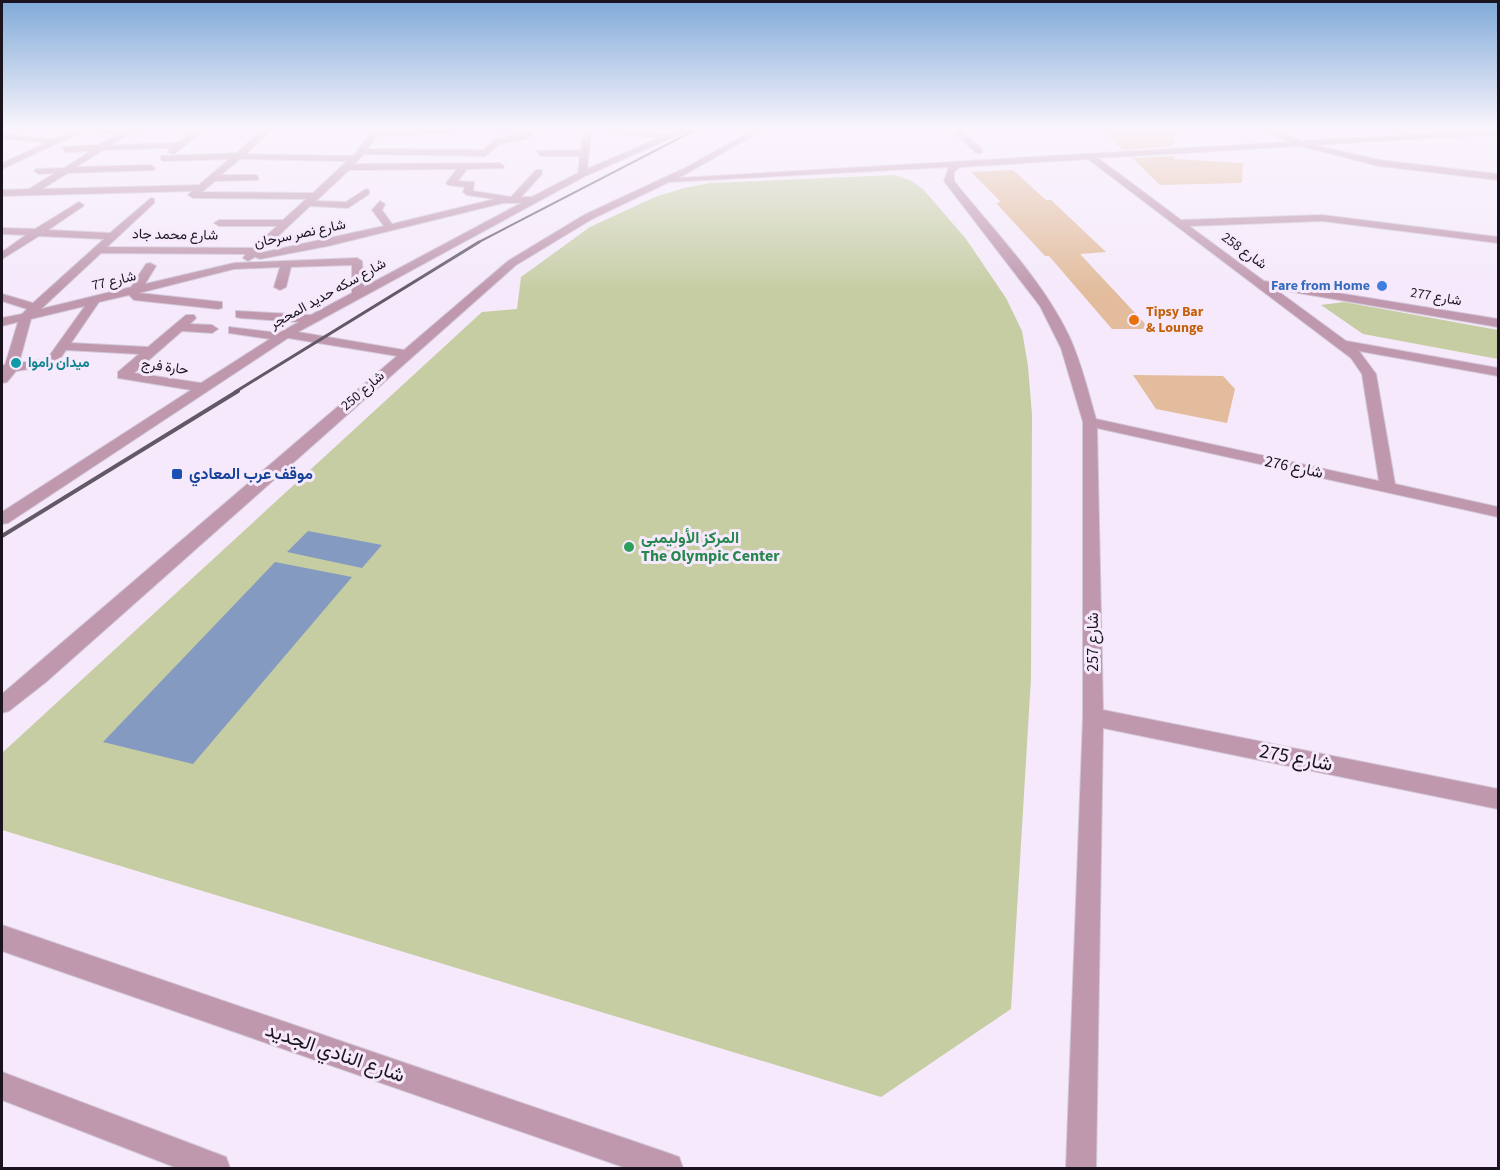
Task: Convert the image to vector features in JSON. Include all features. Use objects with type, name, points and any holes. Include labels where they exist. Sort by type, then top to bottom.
[{"type":"street","points":[[29,193],[45,184]]},
{"type":"street","points":[[122,190],[130,184]]},
{"type":"street","points":[[205,184],[193,195],[311,200],[348,205],[366,192]]},
{"type":"street","points":[[234,266],[251,255],[328,184]]},
{"type":"street","points":[[463,184],[471,184],[468,192],[470,193],[513,198],[527,184]]},
{"type":"street","name":"شارع سكه حديد المحجر","points":[[2,519],[284,335],[564,184]]},
{"type":"street","name":"شارع 250","points":[[2,705],[51,665],[512,262],[588,217],[659,184]]},
{"type":"street","name":"شارع 257","points":[[951,184],[1027,279],[1058,326],[1080,385],[1090,422],[1093,717],[1081,1168]]},
{"type":"street","name":"شارع 258","points":[[1127,184],[1347,345],[1369,374],[1388,488]]},
{"type":"street","points":[[3,194],[199,188]]},
{"type":"street","name":"شارع نصر سرحان","points":[[251,255],[390,228],[513,198],[533,200]]},
{"type":"street","points":[[2,379],[25,317],[151,201]]},
{"type":"street","points":[[380,204],[377,210],[390,228]]},
{"type":"street","points":[[2,256],[79,205]]},
{"type":"street","points":[[1180,223],[1322,218],[1498,240]]},
{"type":"street","points":[[219,223],[285,223]]},
{"type":"street","points":[[2,231],[111,236]]},
{"type":"street","points":[[303,236],[315,235]]},
{"type":"street","points":[[268,238],[291,237]]},
{"type":"street","name":"شارع محمد جاد","points":[[96,250],[251,255]]},
{"type":"street","points":[[234,266],[358,262],[358,293]]},
{"type":"street","points":[[280,287],[286,264]]},
{"type":"street","points":[[134,292],[150,266]]},
{"type":"street","name":"شارع 77","points":[[2,322],[134,292],[234,266]]},
{"type":"street","name":"شارع 277","points":[[1263,283],[1498,323]]},
{"type":"street","points":[[121,295],[218,305]]},
{"type":"street","points":[[2,297],[34,307]]},
{"type":"street","points":[[6,368],[51,362],[94,301]]},
{"type":"street","points":[[240,314],[312,319]]},
{"type":"street","name":"حارة فرج","points":[[190,318],[123,375],[204,388]]},
{"type":"street","points":[[179,327],[212,330]]},
{"type":"street","points":[[233,330],[284,335],[406,354]]},
{"type":"street","points":[[1347,345],[1498,372]]},
{"type":"street","name":"حارة فرج","points":[[64,346],[150,351]]},
{"type":"street","name":"شارع 276","points":[[1090,422],[1498,512]]},
{"type":"street","name":"شارع 275","points":[[1093,717],[1498,799]]},
{"type":"street","name":"شارع النادي الجديد","points":[[2,938],[668,1168]]},
{"type":"street","points":[[2,1086],[215,1168]]},
{"type":"green space","name":"المركز الأوليمبى The Olympic Center","points":[[707,184],[915,184],[923,189],[966,239],[1006,298],[1022,331],[1028,366],[1032,415],[1031,678],[1011,1009],[881,1097],[2,830],[2,753],[482,312],[517,309],[521,277],[590,227],[655,197]]},
{"type":"green space","points":[[1344,302],[1498,330],[1498,359],[1363,334],[1321,305]]},
{"type":"water","points":[[308,531],[382,545],[362,568],[287,552]]},
{"type":"water","points":[[275,562],[352,577],[193,764],[103,742]]},
{"type":"building","points":[[983,184],[1028,184],[1046,200],[1051,200],[1106,252],[1080,254],[1150,329],[1112,329],[1049,256],[1045,256],[996,203],[1001,202]]},
{"type":"building","points":[[1159,184],[1217,184],[1160,185]]},
{"type":"building","points":[[1133,375],[1223,376],[1235,389],[1227,423],[1156,409]]},
{"type":"railway","points":[[477,243],[592,184]]},
{"type":"railway","points":[[235,392],[479,242]]},
{"type":"railway","points":[[2,536],[238,391]]},
{"type":"place","name":"Fare from Home","points":[[1382,286]]},
{"type":"place","name":"Tipsy Bar & Lounge","points":[[1134,320]]},
{"type":"place","name":"ميدان راموا","points":[[16,363]]},
{"type":"place","name":"موقف عرب المعادي","points":[[177,474]]},
{"type":"place","name":"المركز الأوليمبى The Olympic Center","points":[[629,547]]}]
